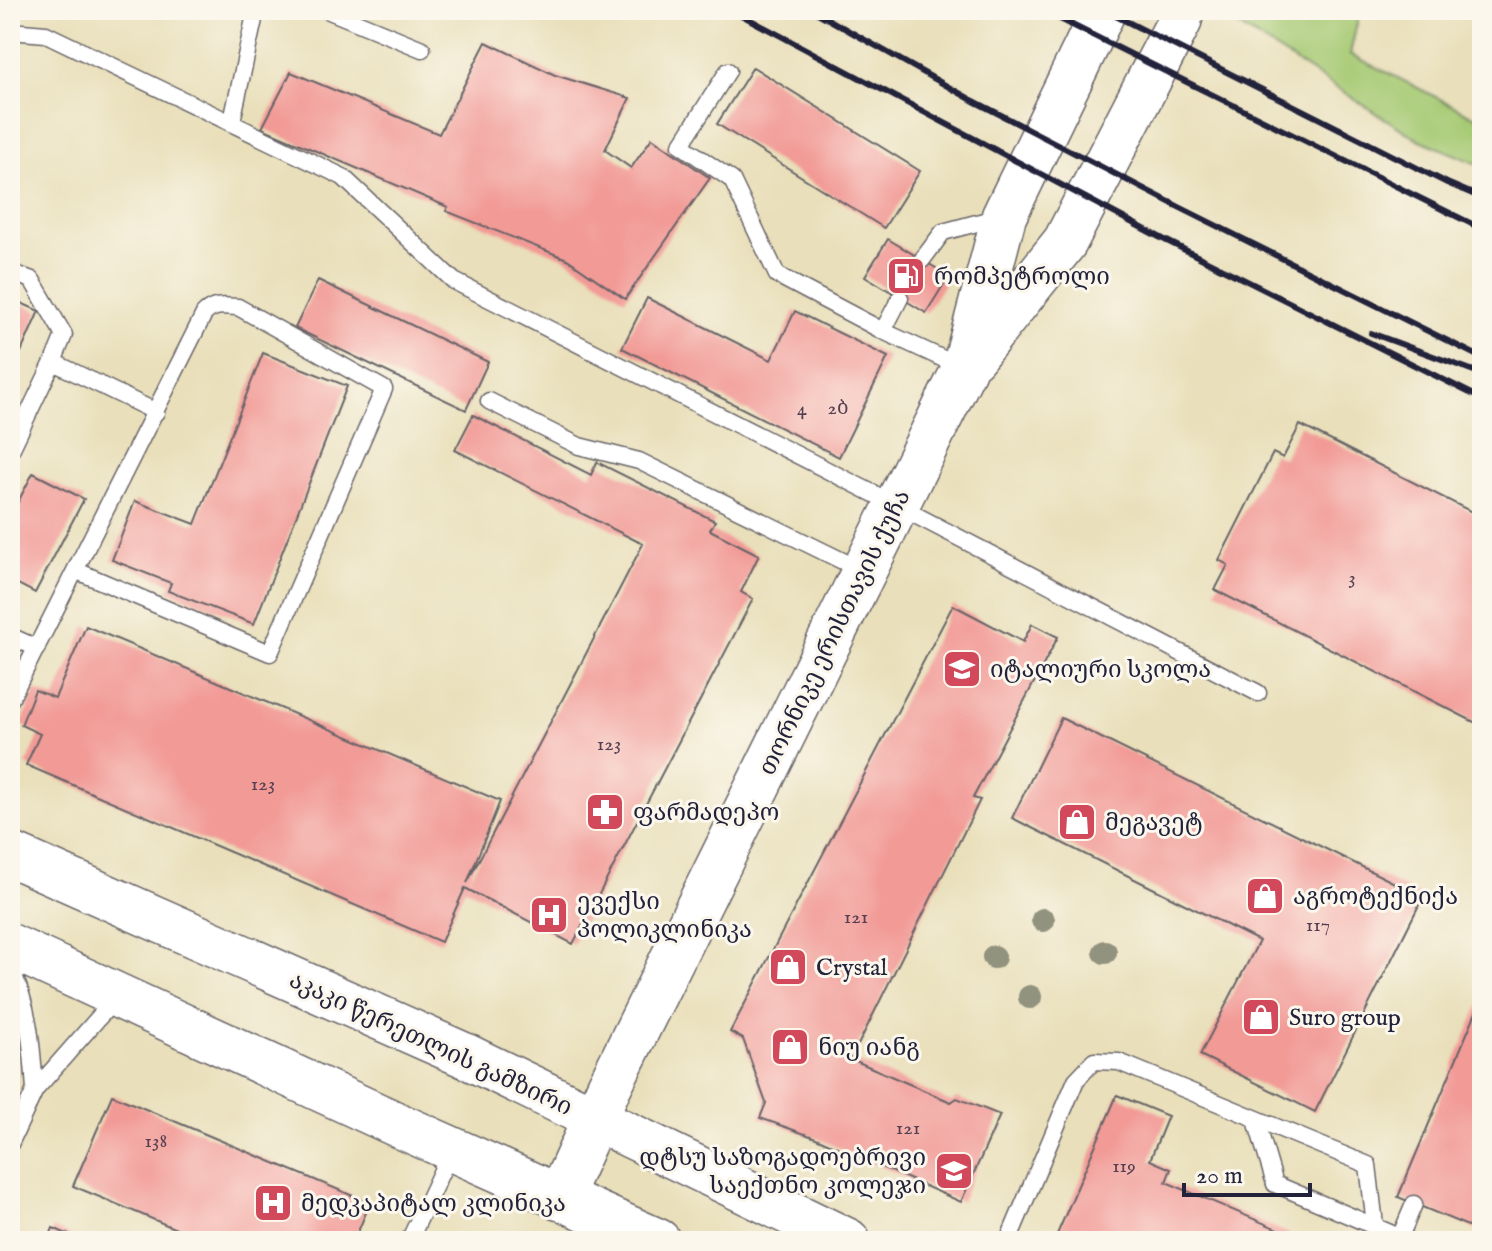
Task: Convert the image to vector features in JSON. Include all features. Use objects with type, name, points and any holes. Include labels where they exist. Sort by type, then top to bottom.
[{"type":"main road","name":"თორნიკე ერისთავის ქუჩა","points":[[559,1198],[964,369],[1004,216],[1104,10]]},
{"type":"main road","name":"თორნიკე ერისთავის ქუჩა","points":[[964,369],[1065,242],[1179,22],[1182,10]]},
{"type":"main road","name":"აკაკი წერეთლის გამზირი","points":[[10,854],[464,1055],[848,1241]]},
{"type":"main road","points":[[10,946],[452,1150],[658,1241]]},
{"type":"lane","points":[[232,121],[256,10]]},
{"type":"lane","points":[[327,10],[422,49]]},
{"type":"lane","points":[[10,31],[46,34],[343,177],[454,281],[1258,693]]},
{"type":"lane","points":[[728,71],[681,145],[732,180],[777,275],[883,331],[964,369]]},
{"type":"lane","points":[[922,260],[943,232],[1004,216]]},
{"type":"lane","points":[[10,272],[32,280],[64,335],[10,452]]},
{"type":"lane","points":[[883,331],[900,298]]},
{"type":"lane","points":[[10,700],[204,314],[217,305],[238,307],[384,389],[270,653],[77,571]]},
{"type":"lane","points":[[53,362],[156,412]]},
{"type":"lane","points":[[489,401],[579,446],[639,461],[864,572]]},
{"type":"lane","points":[[10,636],[37,648]]},
{"type":"lane","points":[[10,968],[19,985],[32,1033],[35,1090]]},
{"type":"lane","points":[[10,1144],[35,1090],[118,995]]},
{"type":"lane","points":[[1008,1241],[1076,1080],[1094,1061],[1119,1062],[1368,1165],[1375,1225]]},
{"type":"lane","points":[[1256,1120],[1275,1184],[1405,1239],[1414,1204]]},
{"type":"lane","points":[[409,1241],[452,1150]]},
{"type":"green space","points":[[1231,10],[1360,10],[1350,54],[1482,120],[1482,166],[1416,138],[1228,19]]},
{"type":"building","points":[[486,42],[555,75],[630,98],[605,150],[631,168],[652,138],[710,178],[625,299],[567,259],[446,211],[448,207],[262,128],[291,72],[439,134]]},
{"type":"building","points":[[753,67],[920,171],[884,228],[717,124]]},
{"type":"building","points":[[888,239],[949,276],[926,313],[865,276]]},
{"type":"building","points":[[318,280],[488,362],[466,410],[295,328]]},
{"type":"building","points":[[10,298],[39,311],[10,377]]},
{"type":"building","points":[[647,298],[771,360],[795,311],[888,357],[839,457],[622,348]]},
{"type":"building","points":[[263,353],[347,386],[254,624],[168,591],[171,583],[112,560],[135,501],[195,524]]},
{"type":"building","points":[[473,415],[591,475],[597,462],[715,521],[710,530],[759,555],[741,592],[753,599],[573,944],[465,888],[441,942],[26,765],[40,734],[21,725],[35,690],[55,698],[86,626],[500,801],[467,883],[643,544],[455,450]]},
{"type":"building","points":[[1300,425],[1482,517],[1482,726],[1215,590],[1228,565],[1219,560],[1273,453],[1283,458]]},
{"type":"building","points":[[33,473],[84,499],[35,593],[10,580],[10,517]]},
{"type":"building","points":[[953,605],[1023,642],[1032,624],[1058,637],[973,798],[980,800],[851,1059],[951,1102],[957,1098],[1000,1115],[961,1202],[816,1138],[760,1118],[766,1103],[743,1039],[730,1032]]},
{"type":"building","points":[[1061,718],[1423,897],[1315,1112],[1200,1055],[1259,941],[1012,818]]},
{"type":"building","points":[[1482,998],[1482,1232],[1398,1197]]},
{"type":"building","points":[[112,1095],[370,1203],[354,1241],[205,1241],[73,1186]]},
{"type":"building","points":[[1117,1095],[1168,1116],[1150,1160],[1171,1169],[1166,1182],[1306,1241],[1055,1239]]},
{"type":"building","points":[[53,1228],[83,1241],[48,1241]]},
{"type":"railway","points":[[732,10],[1163,239],[1482,399]]},
{"type":"railway","points":[[812,10],[972,100],[1482,358]]},
{"type":"railway","points":[[1042,10],[1482,229]]},
{"type":"railway","points":[[1104,10],[1482,198]]},
{"type":"railway","points":[[1371,333],[1482,374]]},
{"type":"place","name":"რომპეტროლი","points":[[906,276]]},
{"type":"place","name":"იტალიური სკოლა","points":[[962,669]]},
{"type":"place","name":"ფარმადეპო","points":[[605,812]]},
{"type":"place","name":"მეგავეტ","points":[[1077,822]]},
{"type":"place","name":"აგროტექნიქა","points":[[1265,896]]},
{"type":"place","name":"ევექსი პოლიკლინიკა","points":[[549,915]]},
{"type":"place","name":"Crystal","points":[[788,967]]},
{"type":"place","name":"Suro group","points":[[1261,1017]]},
{"type":"place","name":"ნიუ იანგ","points":[[790,1047]]},
{"type":"place","name":"დტსუ საზოგადოებრივი საექთნო კოლეჯი","points":[[954,1171]]},
{"type":"place","name":"მედკაპიტალ კლინიკა","points":[[273,1203]]}]
